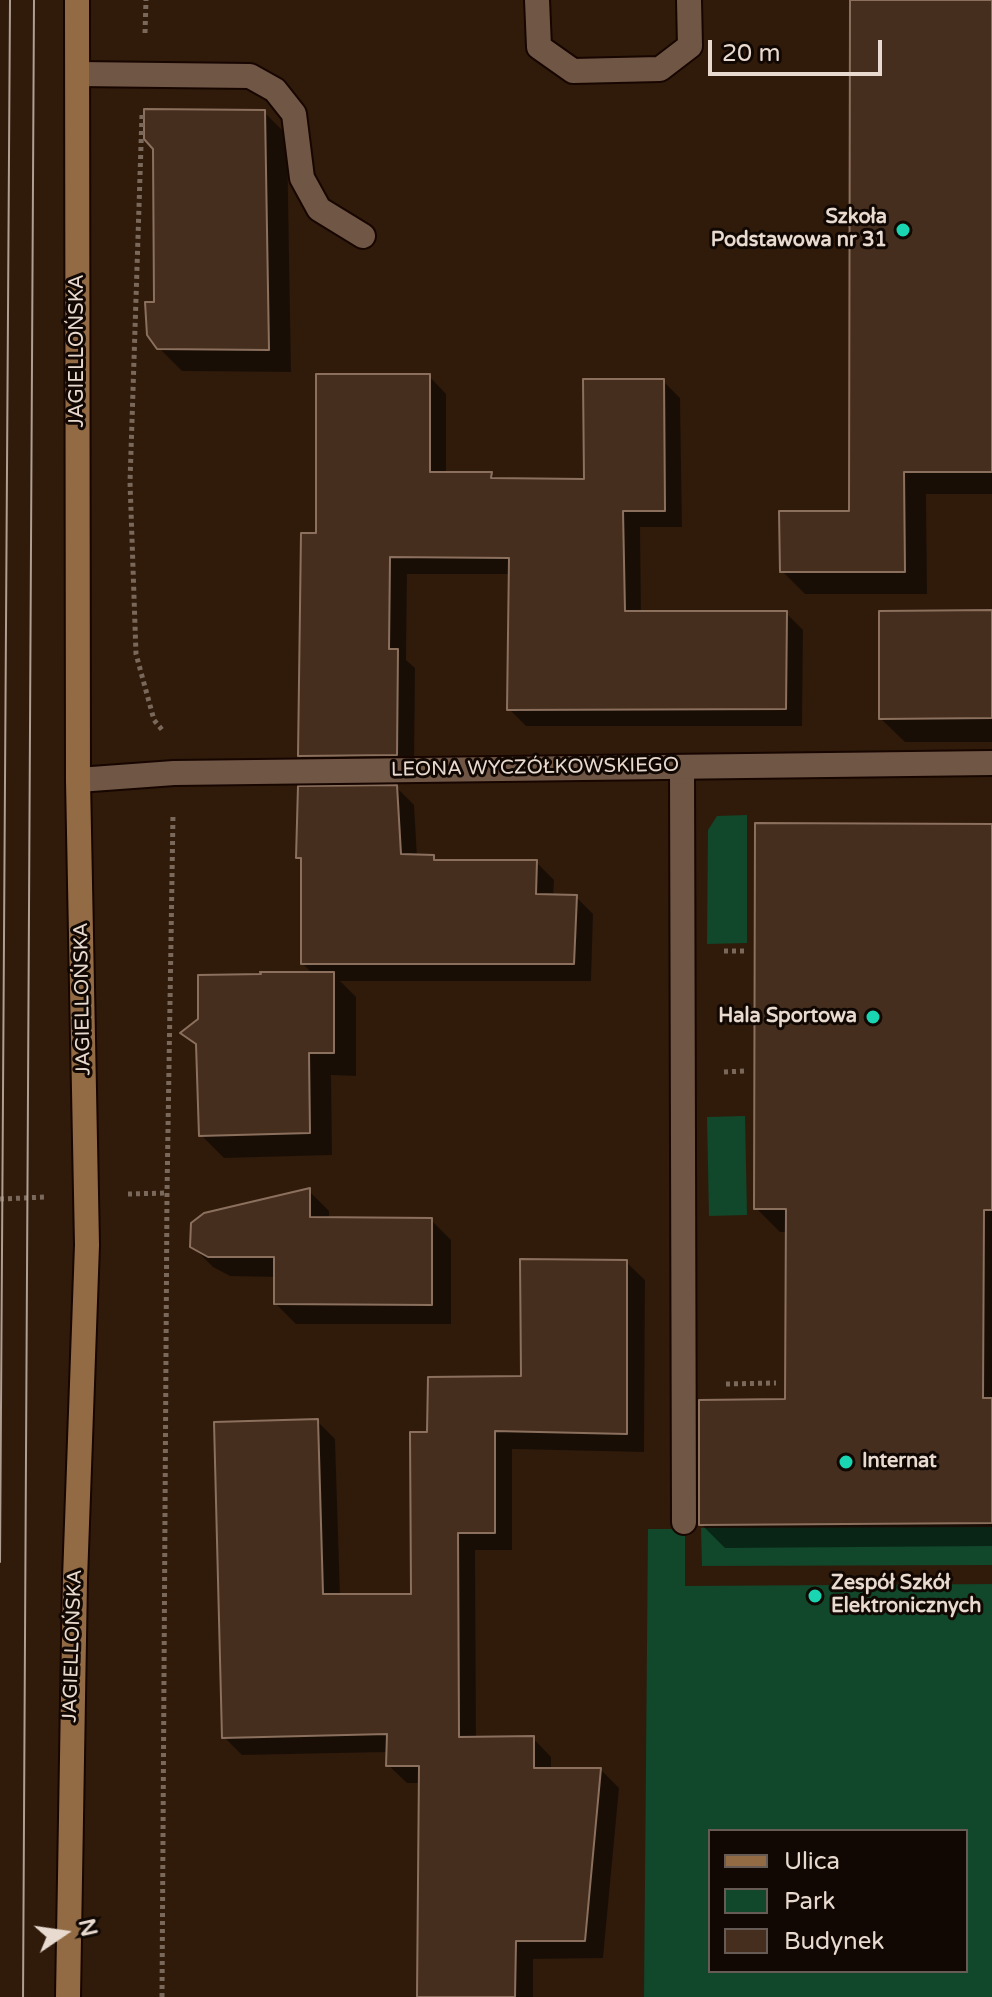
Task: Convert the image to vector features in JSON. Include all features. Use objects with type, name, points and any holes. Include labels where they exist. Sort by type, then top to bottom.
[{"type":"main road","name":"JAGIELLOŃSKA","points":[[68,1997],[73,1639],[87,1245],[78,780],[77,0]]},
{"type":"street","points":[[537,0],[539,47],[573,71],[660,69],[690,46],[689,0]]},
{"type":"street","points":[[78,74],[250,76],[275,90],[294,114],[302,178],[319,209],[363,236]]},
{"type":"street","name":"LEONA WYCZÓŁKOWSKIEGO","points":[[78,780],[174,773],[992,763]]},
{"type":"street","points":[[682,767],[684,1522]]},
{"type":"path","points":[[146,0],[130,482],[136,654],[154,720],[171,740],[174,773],[167,1193],[162,1997]]},
{"type":"path","points":[[724,1384],[776,1383]]},
{"type":"green space","points":[[747,815],[747,943],[707,944],[708,830],[717,816]]},
{"type":"green space","points":[[745,1116],[747,1215],[709,1216],[707,1117]]},
{"type":"green space","points":[[992,1527],[992,1565],[702,1566],[701,1528]]},
{"type":"green space","points":[[648,1529],[685,1529],[685,1586],[992,1584],[992,1997],[644,1997]]},
{"type":"building","name":"Szkoła Podstawowa nr 31","points":[[850,0],[992,0],[992,472],[904,472],[905,572],[780,572],[779,511],[849,511]]},
{"type":"building","points":[[144,109],[265,110],[269,350],[157,349],[147,335],[145,302],[154,302],[153,149],[144,139]]},
{"type":"building","points":[[316,374],[430,374],[430,472],[492,472],[491,478],[584,479],[583,379],[664,379],[665,511],[623,511],[625,611],[787,611],[786,709],[507,710],[509,558],[390,557],[389,649],[398,649],[397,755],[298,756],[301,533],[316,533]]},
{"type":"building","points":[[992,610],[992,718],[879,719],[879,611]]},
{"type":"building","points":[[397,785],[401,854],[434,855],[434,860],[537,860],[536,894],[577,895],[574,964],[301,964],[301,858],[296,858],[298,786]]},
{"type":"building","points":[[755,823],[992,824],[992,1210],[984,1210],[983,1398],[992,1398],[992,1523],[699,1525],[699,1400],[785,1399],[786,1209],[754,1209]]},
{"type":"building","points":[[334,972],[334,1053],[309,1053],[310,1133],[199,1136],[196,1044],[180,1033],[198,1019],[198,975]]},
{"type":"building","points":[[310,1188],[310,1217],[432,1218],[432,1305],[274,1304],[274,1257],[208,1257],[190,1247],[191,1223],[204,1213]]},
{"type":"building","points":[[520,1259],[627,1260],[627,1434],[495,1431],[495,1533],[458,1533],[459,1737],[534,1736],[534,1768],[601,1768],[585,1941],[516,1941],[515,1997],[417,1997],[419,1766],[386,1766],[387,1734],[222,1738],[214,1422],[318,1419],[323,1594],[411,1594],[410,1432],[427,1432],[428,1377],[521,1376]]},
{"type":"tram line","points":[[0,1562],[10,0]]},
{"type":"tram line","points":[[23,1997],[34,0]]},
{"type":"place","name":"Szkoła Podstawowa nr 31","points":[[903,230]]},
{"type":"place","name":"Hala Sportowa","points":[[873,1017]]},
{"type":"place","name":"Internat","points":[[846,1462]]},
{"type":"place","name":"Zespół Szkół Elektronicznych","points":[[815,1596]]}]
